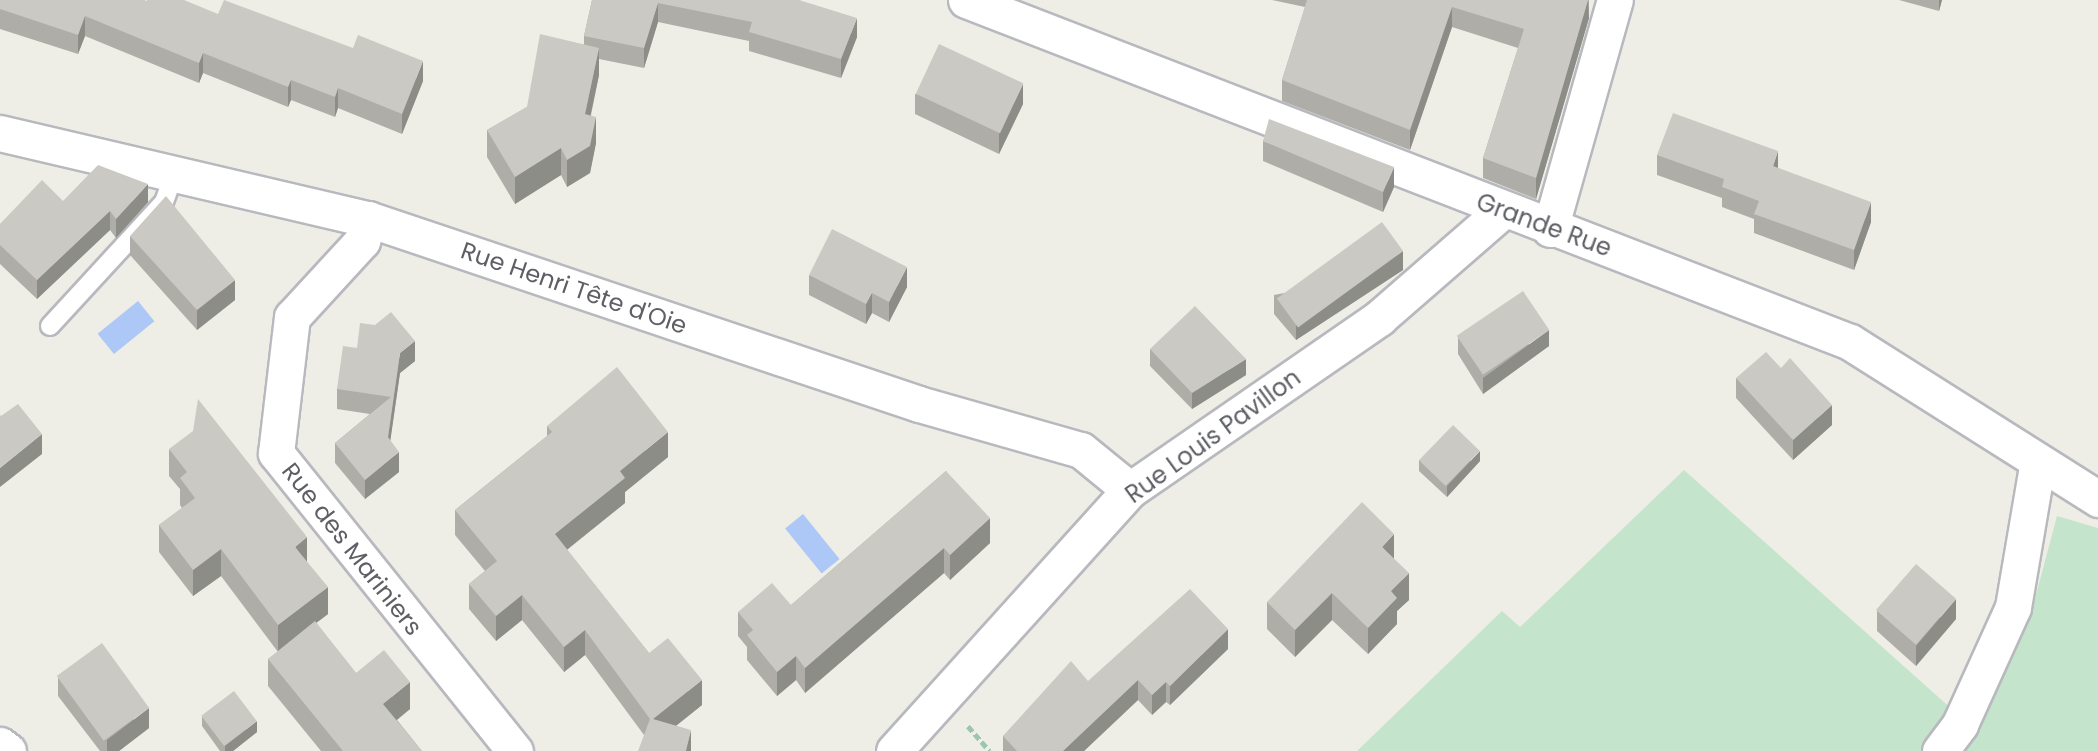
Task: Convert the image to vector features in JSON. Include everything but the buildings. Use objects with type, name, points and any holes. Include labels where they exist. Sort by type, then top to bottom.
[{"type":"street","name":"Grande Rue","points":[[966,0],[1502,211],[1701,281],[1850,342],[2037,466],[2098,499]]},
{"type":"street","points":[[1550,229],[1615,0]]},
{"type":"street","name":"Rue Henri Tête d'Oie","points":[[0,133],[368,219],[919,404],[1081,450],[1130,490]]},
{"type":"street","name":"Rue Louis Pavillon","points":[[894,751],[1130,490],[1379,318],[1502,211]]},
{"type":"street","name":"Rue des Mariniers","points":[[368,219],[362,241],[292,317],[276,453],[515,751]]},
{"type":"street","points":[[1940,751],[1960,724],[2013,607],[2037,466]]},
{"type":"street","points":[[0,745],[8,751]]},
{"type":"lane","points":[[50,326],[164,202],[174,174]]},
{"type":"green space","points":[[1684,470],[1954,711],[1924,751],[1357,751],[1502,611],[1520,627]]},
{"type":"green space","points":[[2057,516],[2098,528],[2098,751],[1965,751],[2029,621]]},
{"type":"water","points":[[138,301],[154,321],[114,354],[98,334]]},
{"type":"water","points":[[803,514],[840,559],[822,574],[785,528]]}]
